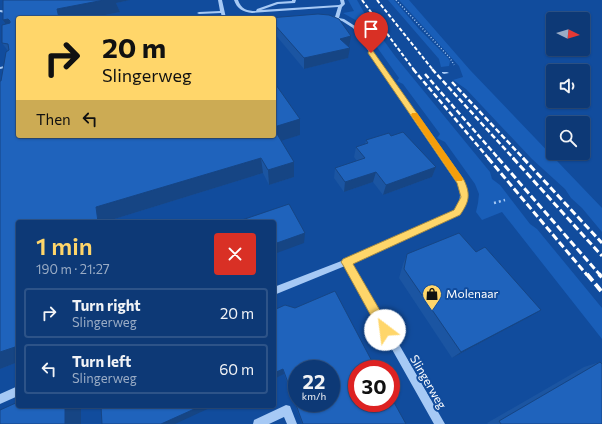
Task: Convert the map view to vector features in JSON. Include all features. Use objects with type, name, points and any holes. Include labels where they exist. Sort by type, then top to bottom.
[{"type":"street","points":[[220,0],[221,12],[223,16]]},
{"type":"street","points":[[236,0],[237,5],[240,8],[252,12],[340,6]]},
{"type":"street","points":[[252,12],[276,3],[294,2],[294,0]]},
{"type":"street","points":[[337,18],[340,6],[344,4],[342,0]]},
{"type":"street","points":[[0,11],[10,11],[7,25]]},
{"type":"street","points":[[199,13],[221,12]]},
{"type":"street","points":[[276,290],[346,262],[457,213],[465,197],[461,182],[354,27],[337,18],[320,16]]},
{"type":"street","points":[[0,68],[16,64]]},
{"type":"street","name":"Slingerweg","points":[[346,262],[440,424]]},
{"type":"street","points":[[0,399],[16,393]]},
{"type":"street","points":[[258,424],[286,410],[292,424]]},
{"type":"path","points":[[396,0],[450,58],[454,68],[452,71],[445,73]]},
{"type":"path","points":[[494,203],[505,200]]},
{"type":"shaded area","points":[[348,0],[357,0],[366,16],[395,56],[490,172],[492,179],[500,185],[530,224],[537,229],[602,308],[602,339],[502,212],[482,220],[476,212],[479,194],[475,184],[445,142],[437,138],[440,134],[403,84],[397,81],[399,78],[359,22],[343,13],[354,11]]},
{"type":"shaded area","points":[[388,0],[394,0],[419,29],[448,58],[450,61],[449,66],[441,67],[439,59]]},
{"type":"shaded area","points":[[399,0],[409,0],[470,70],[546,149],[546,160],[556,160],[602,208],[602,232],[582,208],[571,198],[565,189],[532,159],[466,89],[453,80],[463,77],[459,66]]},
{"type":"building","points":[[3,0],[104,0],[57,9],[59,16],[16,16],[16,138],[276,138],[276,132],[294,162],[268,170],[261,158],[96,207],[98,220],[16,220],[16,347],[0,352],[0,81],[6,52],[9,50],[8,44],[2,43],[2,25],[10,23],[8,19],[3,20]]},
{"type":"building","points":[[318,14],[329,15],[339,19],[351,36],[340,39],[350,48],[304,58],[276,26],[276,17]]},
{"type":"building","points":[[276,85],[300,119],[276,126]]},
{"type":"building","points":[[403,132],[436,167],[386,185],[376,172],[345,182],[335,168],[365,158],[356,147],[368,143],[366,140],[389,133],[391,136]]},
{"type":"building","points":[[289,204],[305,233],[276,243],[276,220],[242,220]]},
{"type":"building","points":[[459,233],[476,252],[485,247],[541,310],[461,352],[404,269],[407,254]]},
{"type":"building","points":[[335,291],[371,360],[348,360],[348,412],[399,412],[406,424],[303,424],[299,412],[340,412],[340,360],[288,360],[288,383],[283,369],[276,372],[276,309],[285,305],[295,308]]},
{"type":"building","points":[[600,362],[602,364],[602,424],[501,424],[499,421]]},
{"type":"building","points":[[16,403],[16,408],[65,408],[65,424],[0,424],[0,410]]},
{"type":"building","points":[[101,408],[197,408],[161,424],[102,424]]},
{"type":"railway","points":[[362,0],[414,70]]},
{"type":"railway","points":[[377,0],[433,70]]},
{"type":"railway","points":[[413,69],[489,159]]},
{"type":"railway","points":[[432,69],[514,159]]},
{"type":"railway","points":[[425,74],[499,159]]},
{"type":"railway","points":[[452,82],[524,159]]},
{"type":"railway","points":[[488,158],[587,275]]},
{"type":"railway","points":[[498,158],[600,275]]},
{"type":"railway","points":[[513,158],[602,256]]},
{"type":"railway","points":[[523,158],[602,243]]},
{"type":"railway","points":[[587,274],[602,292]]},
{"type":"slow traffic","points":[[414,115],[459,179]]},
{"type":"place","name":"Molenaar","points":[[432,311]]},
{"type":"route","points":[[371,53],[461,182],[465,197],[457,213],[346,262],[385,330]]}]
